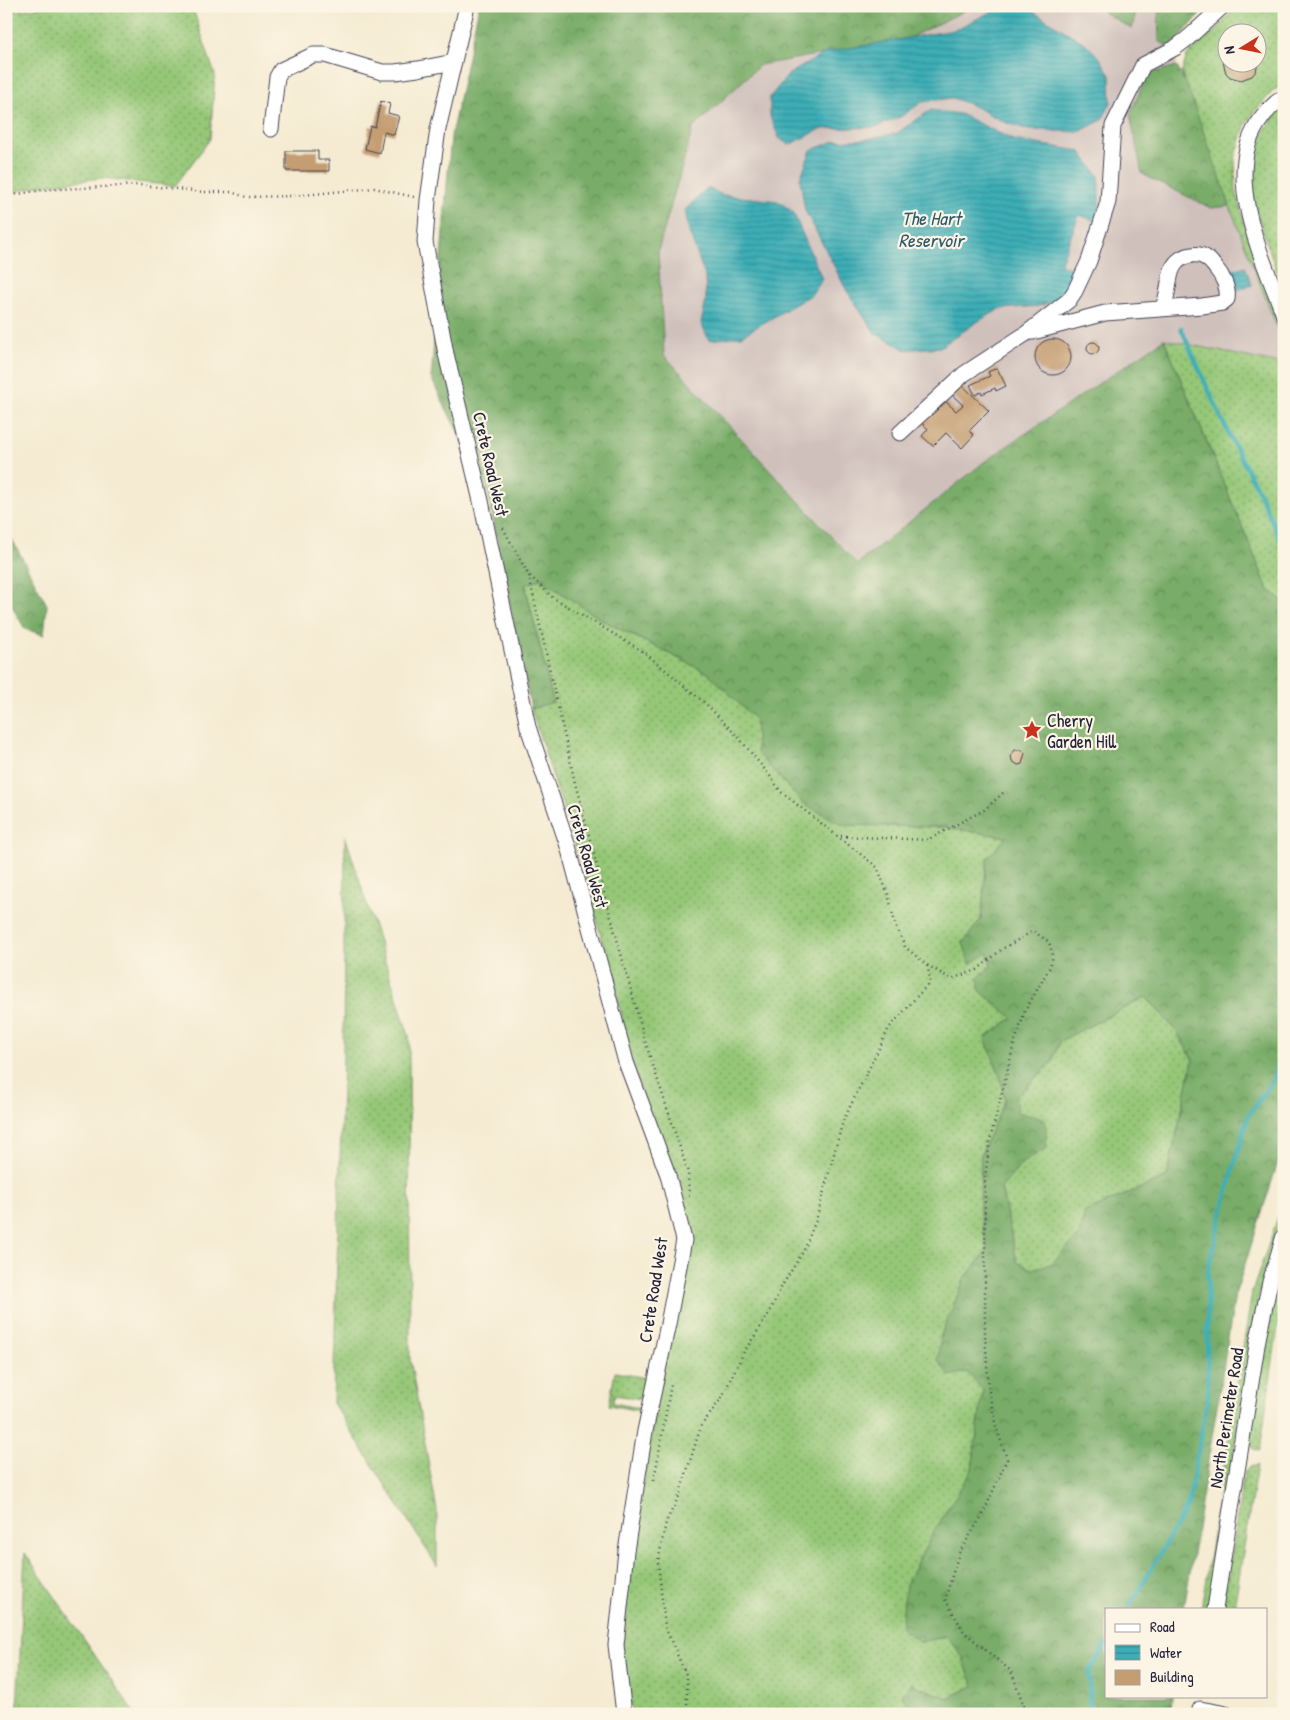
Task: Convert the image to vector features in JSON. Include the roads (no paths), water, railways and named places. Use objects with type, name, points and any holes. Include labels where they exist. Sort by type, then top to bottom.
[{"type":"street","name":"Crete Road West","points":[[466,6],[438,129],[428,200],[425,242],[444,345],[481,501],[528,727],[568,846],[626,1062],[668,1175],[684,1240],[645,1431],[626,1551],[616,1645],[624,1714]]},
{"type":"street","points":[[900,433],[964,374],[1027,333],[1069,300],[1089,260],[1108,202],[1113,126],[1143,65],[1175,48],[1223,6]]},
{"type":"street","points":[[271,129],[277,77],[282,70],[313,55],[326,56],[382,72],[418,69],[454,62]]},
{"type":"street","points":[[1284,98],[1265,114],[1254,130],[1245,155],[1244,186],[1249,216],[1284,315]]},
{"type":"street","points":[[1027,333],[1105,313],[1222,303],[1227,299],[1228,295],[1221,273],[1204,256],[1196,254],[1182,258],[1177,262],[1171,273],[1167,283],[1165,304],[1162,308]]},
{"type":"street","name":"North Perimeter Road","points":[[1215,1608],[1258,1339],[1270,1282],[1284,1237]]},
{"type":"street","points":[[1201,1706],[1227,1714]]},
{"type":"water","points":[[1008,6],[1024,6],[1086,44],[1100,58],[1110,75],[1111,103],[1102,120],[1079,132],[1029,130],[1004,122],[972,105],[952,98],[922,102],[902,116],[876,127],[821,129],[789,145],[779,138],[770,116],[770,97],[789,74],[827,52],[954,30],[995,10]]},
{"type":"water","name":"The Hart Reservoir","points":[[931,110],[960,114],[1013,140],[1080,151],[1099,176],[1099,222],[1079,215],[1060,265],[1078,270],[1063,298],[1039,306],[1000,309],[940,347],[906,350],[875,333],[847,291],[805,210],[800,179],[811,150],[835,141],[867,139],[897,133]]},
{"type":"water","points":[[707,188],[723,195],[778,201],[793,212],[822,279],[811,295],[741,336],[709,340],[701,323],[706,301],[705,276],[689,232],[685,210]]},
{"type":"water","points":[[1245,266],[1252,285],[1237,290],[1230,271]]},
{"type":"waterway","points":[[1181,328],[1232,441],[1258,490],[1284,548]]},
{"type":"waterway","points":[[1129,1608],[1188,1505],[1208,1398],[1208,1268],[1248,1116],[1272,1082],[1284,1048]]},
{"type":"waterway","points":[[1090,1714],[1089,1673],[1105,1646]]},
{"type":"place","name":"Cherry Garden Hill","points":[[1032,730]]}]
